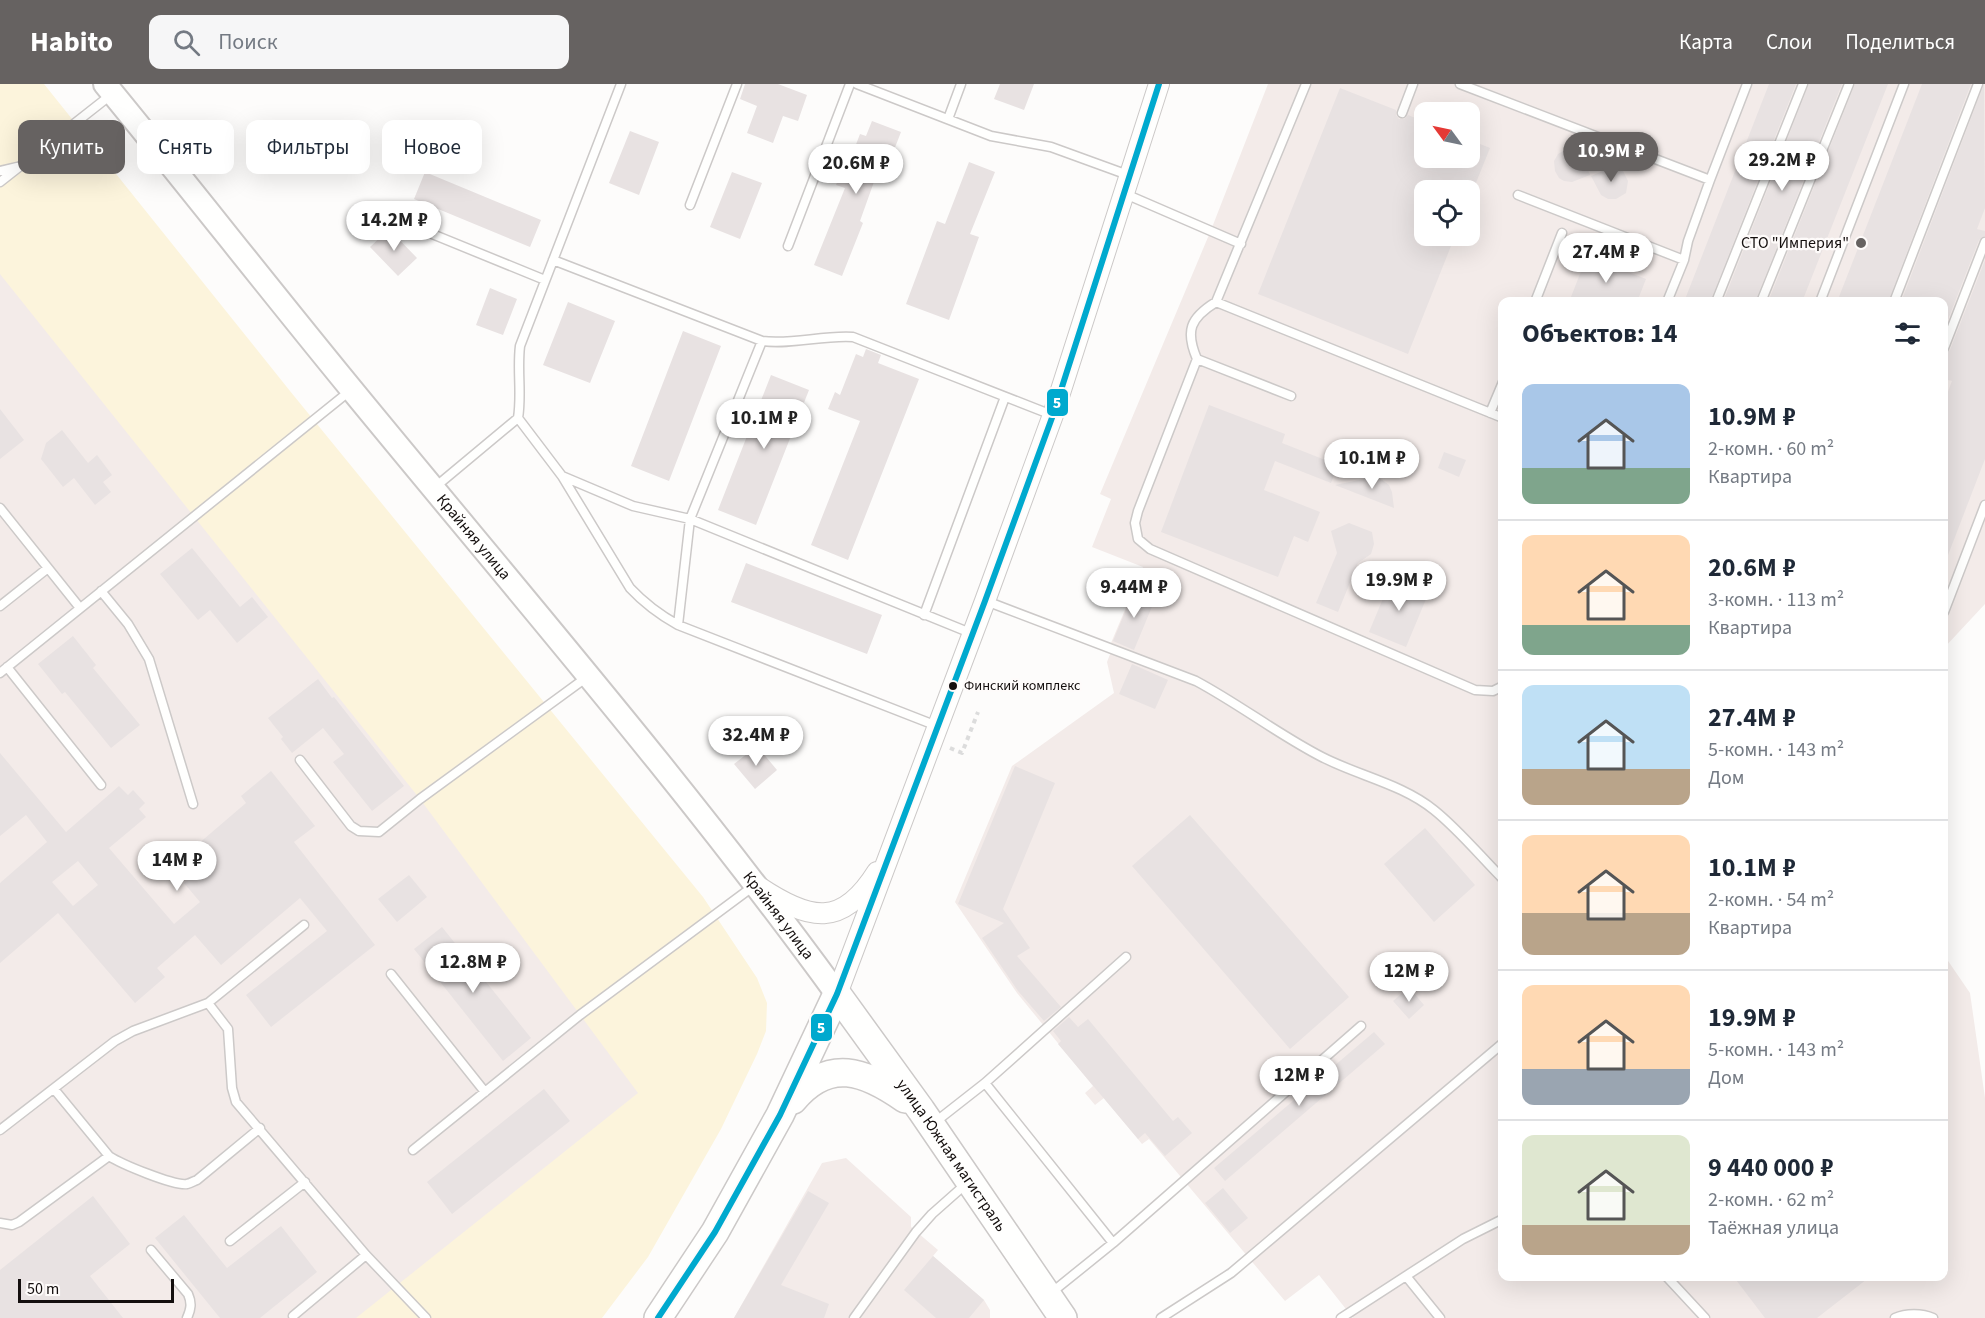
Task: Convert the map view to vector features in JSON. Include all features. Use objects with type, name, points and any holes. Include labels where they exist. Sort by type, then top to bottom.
[{"type":"highway","points":[[658,1318],[715,1232],[780,1115],[837,994]]},
{"type":"highway","name":"улица Южная магистраль","points":[[837,994],[1064,1318]]},
{"type":"highway","points":[[780,1115],[800,1091],[815,1078],[833,1073],[857,1074],[872,1079],[891,1089],[926,1118]]},
{"type":"main road","name":"Крайняя улица","points":[[109,89],[351,389],[589,675],[716,832],[837,994]]},
{"type":"street","points":[[837,994],[895,844],[1053,416],[1159,84]]},
{"type":"street","points":[[755,885],[775,898],[803,910],[813,913],[834,912],[852,904],[871,882],[895,844]]},
{"type":"lane","points":[[434,488],[518,418],[521,401],[518,361],[520,346],[621,84]]},
{"type":"lane","points":[[690,205],[737,84]]},
{"type":"lane","points":[[788,246],[850,84]]},
{"type":"lane","points":[[857,84],[991,136],[1051,147],[1241,244]]},
{"type":"lane","points":[[948,119],[961,84]]},
{"type":"lane","points":[[1306,84],[1216,302],[1202,311],[1194,321],[1190,343],[1197,359],[1138,511],[1135,523],[1138,539],[1150,549],[1475,690],[1494,691],[1498,689]]},
{"type":"lane","points":[[1402,113],[1413,84]]},
{"type":"lane","points":[[1460,84],[1710,180]]},
{"type":"lane","points":[[1669,297],[1684,260],[1688,241],[1710,180],[1748,84]]},
{"type":"lane","points":[[1718,297],[1803,84]]},
{"type":"lane","points":[[1763,297],[1848,84]]},
{"type":"lane","points":[[1822,297],[1904,84]]},
{"type":"lane","points":[[1896,297],[1978,84]]},
{"type":"lane","points":[[73,120],[109,89]]},
{"type":"lane","points":[[0,171],[18,166]]},
{"type":"lane","points":[[0,182],[18,167]]},
{"type":"lane","points":[[1518,195],[1684,260]]},
{"type":"lane","points":[[388,216],[545,280]]},
{"type":"lane","points":[[1537,297],[1562,233]]},
{"type":"lane","points":[[1948,338],[1985,242]]},
{"type":"lane","points":[[553,260],[762,341],[774,343],[836,336],[853,337],[1053,416]]},
{"type":"lane","points":[[1216,302],[1498,416]]},
{"type":"lane","points":[[678,625],[690,519],[762,341]]},
{"type":"lane","points":[[1197,359],[1292,396]]},
{"type":"lane","points":[[101,785],[3,670],[351,389]]},
{"type":"lane","points":[[1490,413],[1498,394]]},
{"type":"lane","points":[[924,615],[1005,397]]},
{"type":"lane","points":[[518,418],[562,476],[630,588],[660,615],[678,625],[938,726]]},
{"type":"lane","points":[[562,476],[633,506],[690,519],[973,634]]},
{"type":"lane","points":[[1948,602],[1985,506]]},
{"type":"lane","points":[[0,508],[80,609]]},
{"type":"lane","points":[[0,606],[48,568]]},
{"type":"lane","points":[[101,591],[128,624],[149,658],[193,804]]},
{"type":"lane","points":[[985,601],[1196,681],[1317,754],[1411,794],[1435,811],[1498,874]]},
{"type":"lane","points":[[300,760],[351,826],[369,833],[379,832],[420,799],[589,675]]},
{"type":"lane","points":[[413,1150],[580,1016],[755,885]]},
{"type":"lane","points":[[0,1130],[115,1041],[133,1031],[208,1003],[304,925]]},
{"type":"lane","points":[[926,1118],[985,1083],[1126,957]]},
{"type":"lane","points":[[391,974],[485,1092]]},
{"type":"lane","points":[[208,1003],[228,1029],[232,1088],[236,1102],[366,1255],[426,1318]]},
{"type":"lane","points":[[1048,1295],[1113,1243],[1361,1026]]},
{"type":"lane","points":[[1161,1318],[1231,1273],[1498,1047]]},
{"type":"lane","points":[[985,1083],[1113,1243]]},
{"type":"lane","points":[[54,1089],[109,1156],[130,1167],[171,1181],[187,1184],[196,1180],[260,1128]]},
{"type":"lane","points":[[0,1223],[12,1225],[19,1222],[109,1156]]},
{"type":"lane","points":[[854,1318],[916,1232],[969,1180]]},
{"type":"lane","points":[[231,1241],[305,1182]]},
{"type":"lane","points":[[1341,1318],[1464,1239],[1498,1222]]},
{"type":"lane","points":[[151,1250],[188,1294],[191,1310],[187,1318]]},
{"type":"lane","points":[[293,1316],[366,1255]]},
{"type":"lane","points":[[1406,1276],[1440,1318]]},
{"type":"lane","points":[[1671,1281],[1705,1318]]},
{"type":"lane","points":[[1895,1318],[1904,1314],[1933,1318]]},
{"type":"shaded area","points":[[0,84],[44,84],[73,120],[18,120],[18,174],[116,174],[703,897],[757,978],[767,1003],[766,1031],[757,1054],[721,1129],[648,1257],[602,1318],[356,1318],[638,1093],[420,799],[0,274]]},
{"type":"shaded area","points":[[1268,84],[1985,84],[1985,604],[1948,644],[1948,297],[1498,297],[1498,1281],[1948,1281],[1948,961],[1970,993],[1985,1098],[1985,1318],[1353,1318],[1319,1275],[1285,1301],[1149,1139],[1142,1144],[1104,1098],[1095,1105],[1085,1093],[1093,1086],[1017,993],[955,902],[1012,766],[1114,693],[1107,662],[1114,644],[1111,643],[1143,567],[1092,547],[1111,499],[1100,494],[1211,230]]},
{"type":"shaded area","points":[[0,219],[670,1090],[390,1318],[0,1318]]},
{"type":"shaded area","points":[[846,1158],[911,1217],[911,1227],[938,1250],[933,1256],[984,1300],[990,1310],[990,1318],[734,1318],[822,1163]]},
{"type":"building","points":[[745,84],[778,84],[807,95],[798,121],[783,116],[773,143],[747,133],[757,106],[740,99]]},
{"type":"building","points":[[1000,84],[1034,84],[1024,110],[994,99]]},
{"type":"building","points":[[1769,84],[1796,84],[1712,297],[1686,297]]},
{"type":"building","points":[[1809,84],[1842,84],[1757,297],[1725,297]]},
{"type":"building","points":[[1855,84],[1888,84],[1804,297],[1770,297]]},
{"type":"building","points":[[1922,84],[1971,84],[1890,297],[1839,297]]},
{"type":"building","points":[[1984,84],[1985,208],[1977,229],[1985,231],[1985,236],[1979,240],[1948,320],[1948,297],[1903,297]]},
{"type":"building","points":[[1340,88],[1396,110],[1399,119],[1404,119],[1408,115],[1414,117],[1414,168],[1480,168],[1480,144],[1490,148],[1477,180],[1414,180],[1414,246],[1451,246],[1408,354],[1258,294]]},
{"type":"building","points":[[872,121],[901,132],[882,181],[875,179],[860,221],[863,223],[842,276],[814,265],[845,188],[836,185],[843,167],[847,168],[860,134],[866,136]]},
{"type":"building","points":[[630,131],[659,142],[639,195],[609,183]]},
{"type":"building","points":[[1565,150],[1575,151],[1582,155],[1590,175],[1572,182],[1559,178],[1555,171],[1554,161],[1558,154]]},
{"type":"building","points":[[969,162],[995,172],[970,234],[979,237],[949,320],[906,304],[937,221],[945,224]]},
{"type":"building","points":[[1610,168],[1623,171],[1628,181],[1626,193],[1616,199],[1608,199],[1601,195],[1591,176]]},
{"type":"building","points":[[732,172],[762,183],[740,239],[710,227]]},
{"type":"building","points":[[424,174],[430,174],[541,220],[530,247],[414,199]]},
{"type":"building","points":[[389,229],[417,258],[398,276],[370,247]]},
{"type":"building","points":[[1587,256],[1646,279],[1639,297],[1571,297]]},
{"type":"building","points":[[1985,260],[1985,459],[1948,555],[1948,392],[1952,381],[1948,380],[1948,351]]},
{"type":"building","points":[[490,288],[517,299],[503,335],[476,325]]},
{"type":"building","points":[[568,302],[615,321],[590,383],[543,365]]},
{"type":"building","points":[[683,331],[721,346],[669,481],[631,466]]},
{"type":"building","points":[[866,349],[881,355],[878,363],[919,379],[848,560],[811,545],[860,421],[828,409],[835,392],[840,395],[856,354],[863,357]]},
{"type":"building","points":[[771,375],[809,390],[756,525],[718,510]]},
{"type":"building","points":[[1209,405],[1285,434],[1282,443],[1338,465],[1331,483],[1275,461],[1264,490],[1320,512],[1308,542],[1294,536],[1278,577],[1161,532]]},
{"type":"building","points":[[0,409],[24,440],[0,459]]},
{"type":"building","points":[[62,430],[88,463],[97,455],[112,475],[103,482],[111,492],[95,505],[74,478],[63,487],[41,459],[46,443]]},
{"type":"building","points":[[1444,452],[1466,460],[1459,477],[1438,468]]},
{"type":"building","points":[[1374,477],[1389,485],[1394,508],[1335,485]]},
{"type":"building","points":[[1349,523],[1372,532],[1374,544],[1371,554],[1358,563],[1338,612],[1316,603],[1337,553],[1331,531]]},
{"type":"building","points":[[192,548],[240,607],[252,597],[268,617],[237,643],[210,610],[198,620],[160,574]]},
{"type":"building","points":[[746,563],[882,615],[867,654],[731,602]]},
{"type":"building","points":[[1392,577],[1429,592],[1406,647],[1369,632]]},
{"type":"building","points":[[1135,588],[1156,597],[1134,650],[1113,641]]},
{"type":"building","points":[[73,636],[96,665],[93,668],[140,725],[111,748],[65,692],[62,694],[38,664]]},
{"type":"building","points":[[1132,664],[1168,680],[1155,709],[1119,694]]},
{"type":"building","points":[[318,679],[404,786],[372,811],[333,762],[344,754],[323,728],[292,753],[268,718]]},
{"type":"building","points":[[757,746],[777,770],[755,789],[734,764]]},
{"type":"building","points":[[0,753],[66,832],[119,786],[128,795],[133,790],[145,803],[139,809],[146,817],[109,848],[174,924],[200,902],[184,883],[190,878],[177,862],[246,803],[241,796],[271,771],[315,826],[294,842],[375,945],[271,1027],[246,995],[327,931],[300,898],[221,965],[195,935],[157,968],[165,977],[135,1003],[58,913],[0,963],[0,883],[47,842],[26,815],[0,836]],"holes":[[[78,861],[98,885],[73,906],[52,882]]]},
{"type":"building","points":[[1015,766],[1055,783],[1003,909],[1030,948],[1017,956],[1061,1007],[1044,1021],[1018,991],[982,938],[1004,923],[958,904]]},
{"type":"building","points":[[1190,815],[1349,997],[1290,1049],[1132,866]]},
{"type":"building","points":[[1425,828],[1475,885],[1434,922],[1384,864]]},
{"type":"building","points":[[409,875],[427,897],[397,922],[378,899]]},
{"type":"building","points":[[442,927],[531,1038],[503,1061],[414,949]]},
{"type":"building","points":[[1409,987],[1424,1005],[1409,1019],[1393,1001]]},
{"type":"building","points":[[1069,1017],[1078,1027],[1088,1019],[1173,1121],[1178,1117],[1192,1133],[1165,1156],[1145,1133],[1138,1139],[1058,1044],[1061,1041],[1053,1031]]},
{"type":"building","points":[[1374,1032],[1385,1044],[1225,1181],[1214,1168]]},
{"type":"building","points":[[544,1089],[570,1121],[452,1214],[427,1182]]},
{"type":"building","points":[[1223,1188],[1248,1218],[1230,1233],[1205,1203]]},
{"type":"building","points":[[808,1191],[829,1203],[781,1285],[829,1304],[824,1318],[734,1318]]},
{"type":"building","points":[[93,1196],[130,1244],[90,1276],[123,1318],[0,1318],[0,1270]]},
{"type":"building","points":[[184,1215],[227,1268],[281,1226],[317,1272],[260,1318],[220,1318],[155,1238]]},
{"type":"building","points":[[933,1256],[984,1300],[969,1318],[936,1318],[904,1290]]},
{"type":"building","points":[[1737,1281],[1865,1281],[1817,1318],[1765,1318]]},
{"type":"transit line","name":"5","points":[[658,1318],[715,1232],[780,1115],[837,994],[1053,415],[1159,84]]},
{"type":"place","name":"СТО \"Империя\"","points":[[1861,243]]},
{"type":"place","name":"Финский комплекс","points":[[953,686]]}]
